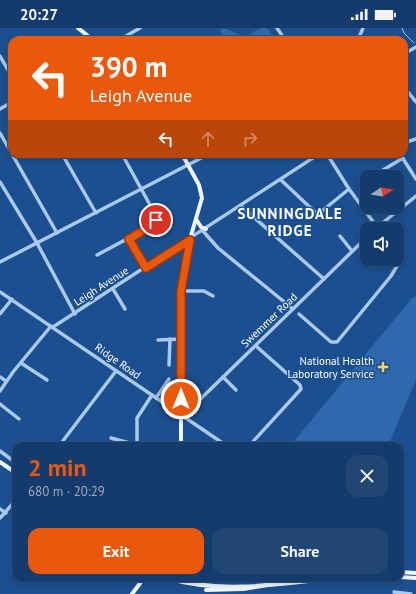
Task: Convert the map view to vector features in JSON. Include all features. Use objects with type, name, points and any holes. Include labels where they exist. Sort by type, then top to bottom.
[{"type":"main road","points":[[78,28],[88,36]]},
{"type":"main road","points":[[181,442],[181,291],[190,240],[201,192],[184,158]]},
{"type":"main road","points":[[196,219],[204,230]]},
{"type":"main road","points":[[0,462],[12,470]]},
{"type":"main road","points":[[404,572],[416,573]]},
{"type":"main road","points":[[404,577],[416,578]]},
{"type":"main road","points":[[132,594],[141,582]]},
{"type":"main road","points":[[175,582],[192,590]]},
{"type":"main road","points":[[180,582],[198,589],[243,592],[292,582]]},
{"type":"main road","points":[[198,591],[222,593],[243,592],[311,582]]},
{"type":"street","points":[[126,36],[140,28]]},
{"type":"street","points":[[0,56],[8,70]]},
{"type":"street","points":[[408,92],[416,102]]},
{"type":"street","points":[[0,133],[8,147]]},
{"type":"street","points":[[14,158],[57,233]]},
{"type":"street","points":[[64,158],[96,213]]},
{"type":"street","points":[[97,255],[153,225],[156,220],[155,214],[143,189],[124,158]]},
{"type":"street","points":[[0,262],[202,158]]},
{"type":"street","name":"Leigh Avenue","points":[[0,391],[6,381],[52,327],[75,314],[190,240],[313,158]]},
{"type":"street","points":[[330,158],[349,189],[374,222]]},
{"type":"street","points":[[383,170],[398,158]]},
{"type":"street","points":[[402,158],[416,179]]},
{"type":"street","points":[[281,180],[316,213],[322,211],[349,189]]},
{"type":"street","points":[[0,182],[37,244],[75,314]]},
{"type":"street","points":[[384,222],[416,196]]},
{"type":"street","points":[[241,206],[324,279]]},
{"type":"street","points":[[204,230],[218,248],[293,309]]},
{"type":"street","points":[[340,236],[352,251]]},
{"type":"street","points":[[129,239],[146,268]]},
{"type":"street","name":"Swemmer Road","points":[[182,415],[256,346],[360,244]]},
{"type":"street","points":[[299,314],[331,342],[340,339],[391,276],[397,266]]},
{"type":"street","points":[[112,289],[125,309]]},
{"type":"street","points":[[181,291],[204,291],[212,296]]},
{"type":"street","name":"Ridge Road","points":[[0,292],[221,442]]},
{"type":"street","points":[[0,314],[12,299]]},
{"type":"street","points":[[169,365],[170,339]]},
{"type":"street","points":[[158,340],[181,339]]},
{"type":"street","points":[[253,442],[301,389],[300,385],[256,346]]},
{"type":"street","points":[[21,363],[47,380]]},
{"type":"street","points":[[62,442],[116,371]]},
{"type":"street","points":[[0,377],[6,381]]},
{"type":"street","points":[[223,377],[236,390]]},
{"type":"street","points":[[156,398],[166,386],[169,379]]},
{"type":"street","points":[[166,386],[167,400]]},
{"type":"street","points":[[137,442],[137,418],[152,396]]},
{"type":"street","points":[[0,404],[19,419]]},
{"type":"street","points":[[111,438],[124,442]]},
{"type":"street","points":[[0,452],[12,460]]},
{"type":"street","points":[[0,518],[12,505]]},
{"type":"street","points":[[0,509],[6,513]]},
{"type":"street","points":[[394,592],[411,594]]},
{"type":"shaded area","points":[[223,28],[240,36],[222,36],[220,31]]},
{"type":"shaded area","points":[[261,28],[267,28],[273,36],[246,36]]},
{"type":"shaded area","name":"National Health Laboratory Service","points":[[416,296],[416,380],[390,442],[293,442],[412,298]]},
{"type":"waterway","points":[[402,28],[407,36]]},
{"type":"waterway","points":[[408,37],[414,43]]},
{"type":"place","name":"National Health Laboratory Service","points":[[383,367]]},
{"type":"district","name":"SUNNINGDALE RIDGE","points":[[290,222]]},
{"type":"route","points":[[156,220],[153,225],[129,239],[146,268],[190,240],[181,291],[181,399]]}]
